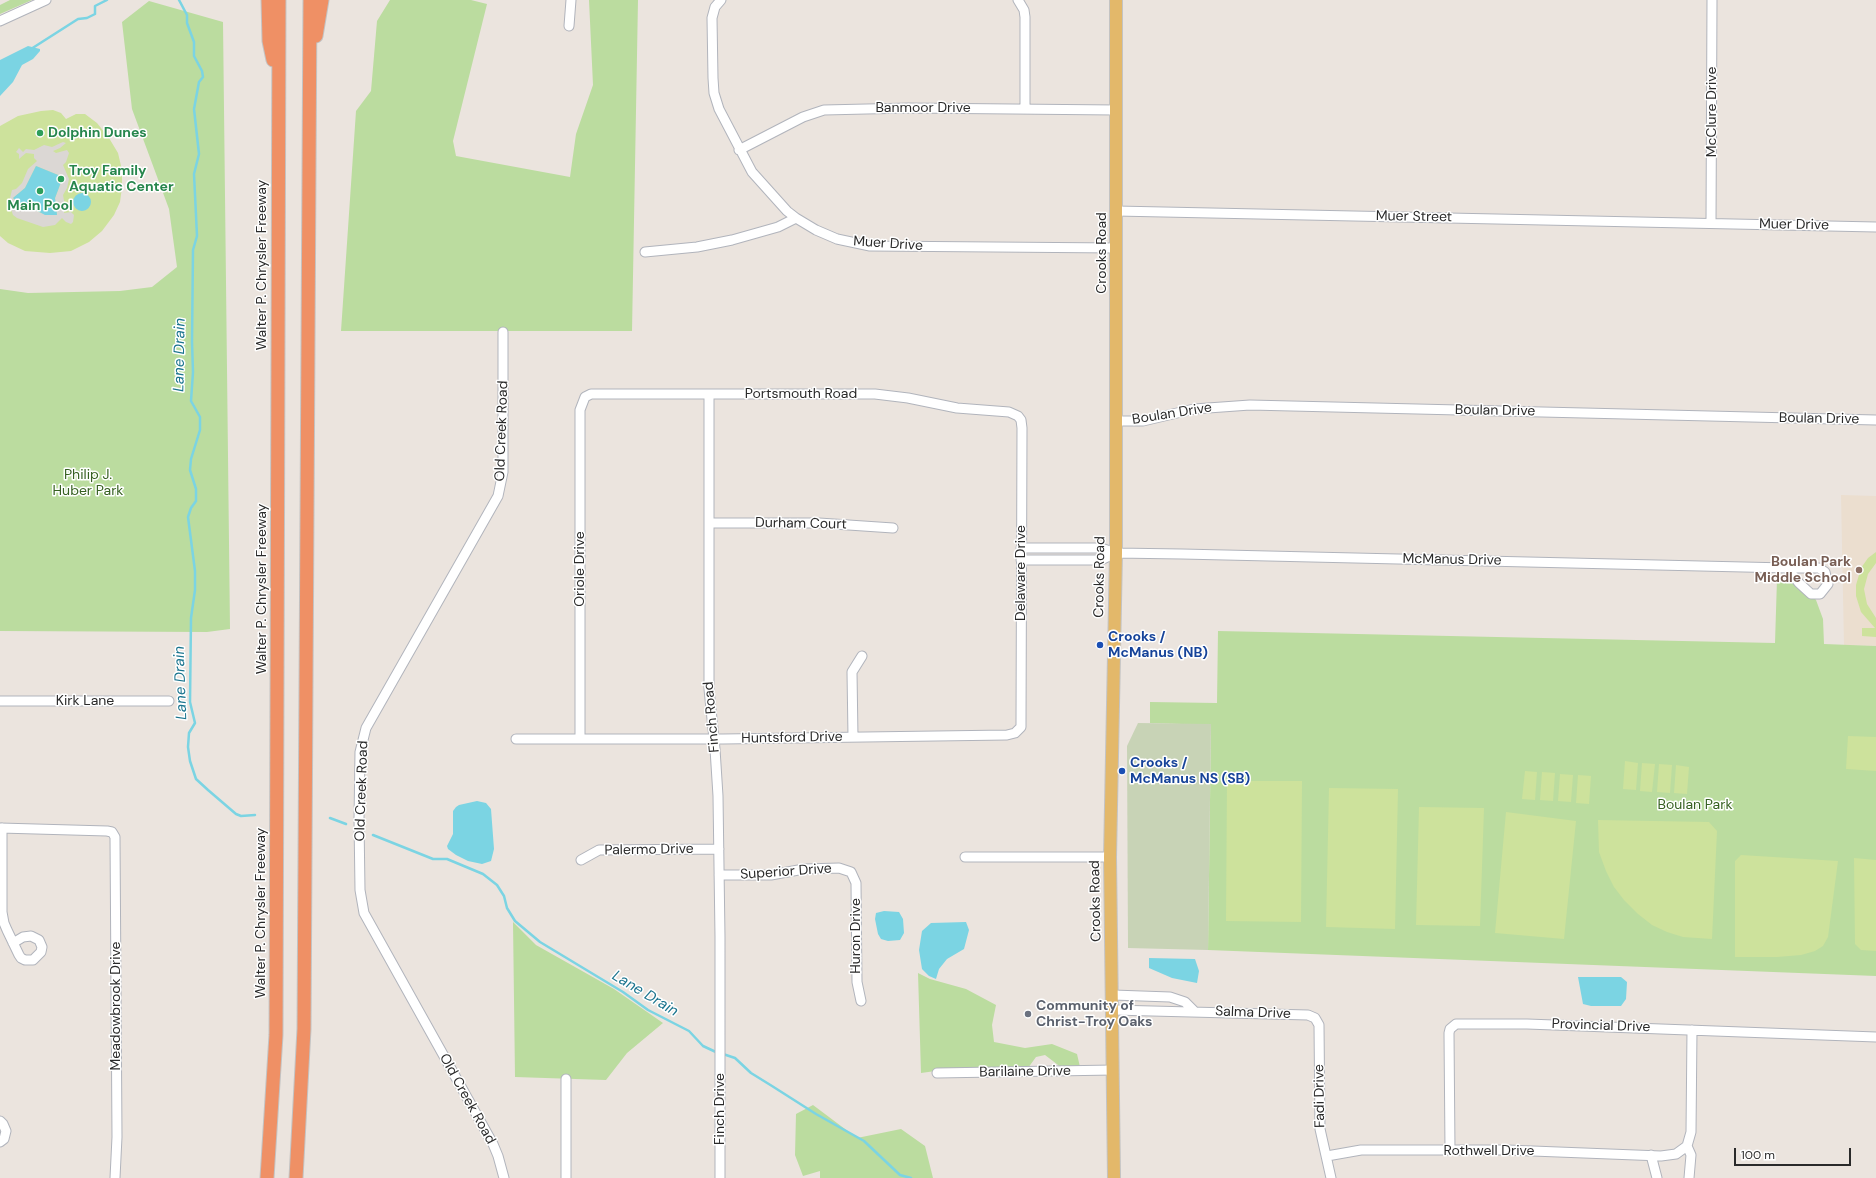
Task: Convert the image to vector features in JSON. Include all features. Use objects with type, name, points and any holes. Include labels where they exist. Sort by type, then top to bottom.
[{"type":"highway","points":[[268,0],[269,41],[278,90]]},
{"type":"highway","name":"Walter P. Chrysler Freeway","points":[[267,1178],[276,1028],[278,0]]},
{"type":"highway","points":[[296,1178],[304,1029],[310,0]]},
{"type":"highway","points":[[310,60],[322,8],[322,0]]},
{"type":"main road","name":"Crooks Road","points":[[1114,1178],[1113,995],[1110,857],[1116,553],[1116,0]]},
{"type":"street","points":[[0,21],[46,0]]},
{"type":"street","points":[[569,26],[571,0]]},
{"type":"street","name":"Muer Drive","points":[[721,0],[713,12],[712,42],[714,93],[722,118],[739,150],[760,183],[787,211],[796,218],[816,230],[837,239],[870,246],[1117,248]]},
{"type":"street","points":[[1018,0],[1024,10],[1025,17],[1025,109]]},
{"type":"street","name":"McClure Drive","points":[[1711,223],[1712,0]]},
{"type":"street","name":"Banmoor Drive","points":[[739,150],[803,117],[824,110],[902,108],[1116,110]]},
{"type":"street","name":"Muer Street","points":[[1116,211],[1711,223]]},
{"type":"street","points":[[645,252],[671,251],[727,242],[778,227],[796,218]]},
{"type":"street","name":"Muer Drive","points":[[1711,223],[1876,227]]},
{"type":"street","name":"Old Creek Road","points":[[503,332],[503,472],[498,496],[366,728],[360,752],[359,820],[360,890],[364,913],[493,1144],[504,1178]]},
{"type":"street","name":"Portsmouth Road","points":[[583,400],[591,394],[880,394],[957,408],[1009,412],[1018,416]]},
{"type":"street","name":"Finch Road","points":[[709,394],[709,690],[718,796],[720,1040]]},
{"type":"street","name":"Oriole Drive","points":[[580,739],[580,410],[583,400]]},
{"type":"street","name":"Boulan Drive","points":[[1116,421],[1143,421],[1194,409],[1250,405],[1876,420]]},
{"type":"street","name":"Delaware Drive","points":[[1018,416],[1022,424],[1021,723],[1018,731]]},
{"type":"street","name":"Durham Court","points":[[709,523],[820,523],[893,528]]},
{"type":"street","points":[[1021,548],[1101,548],[1116,553]]},
{"type":"street","points":[[1021,560],[1101,560],[1116,553]]},
{"type":"street","name":"McManus Drive","points":[[1116,553],[1787,568]]},
{"type":"street","points":[[853,737],[852,672],[862,656]]},
{"type":"street","name":"Kirk Lane","points":[[0,701],[169,701]]},
{"type":"street","name":"Huntsford Drive","points":[[516,739],[714,739],[1007,735],[1018,731]]},
{"type":"street","points":[[1,828],[2,912],[4,923],[13,943]]},
{"type":"street","name":"Meadowbrook Drive","points":[[1,828],[107,831],[114,834],[116,840],[115,1178]]},
{"type":"street","name":"Palermo Drive","points":[[581,860],[599,850],[719,849]]},
{"type":"street","points":[[965,857],[1110,857]]},
{"type":"street","name":"Superior Drive","points":[[719,875],[771,875],[804,869],[839,868],[851,872]]},
{"type":"street","name":"Huron Drive","points":[[851,872],[856,883],[857,982],[861,1001]]},
{"type":"street","points":[[1113,995],[1170,997],[1185,1002],[1194,1011]]},
{"type":"street","name":"Salma Drive","points":[[1113,1010],[1312,1015]]},
{"type":"street","name":"Fadi Drive","points":[[1312,1015],[1318,1021],[1319,1025],[1320,1129],[1331,1178]]},
{"type":"street","name":"Provincial Drive","points":[[1450,1150],[1449,1033],[1453,1026],[1460,1024],[1527,1024],[1876,1037]]},
{"type":"street","points":[[1689,1178],[1691,1155],[1687,1146],[1691,1132],[1692,1030]]},
{"type":"street","name":"Finch Drive","points":[[720,1040],[720,1178]]},
{"type":"street","name":"Barilaine Drive","points":[[937,1073],[1113,1070]]},
{"type":"street","points":[[566,1079],[566,1178]]},
{"type":"street","points":[[0,1121],[6,1131],[4,1138],[0,1142]]},
{"type":"street","name":"Rothwell Drive","points":[[1327,1156],[1361,1150],[1520,1150],[1670,1156],[1676,1154],[1687,1146]]},
{"type":"street","points":[[1651,1155],[1657,1178]]},
{"type":"shaded area","points":[[63,142],[66,143],[53,151],[56,153],[67,150],[69,153],[66,162],[63,165],[69,179],[67,188],[63,195],[65,206],[64,213],[71,212],[74,215],[73,222],[71,224],[62,218],[55,225],[43,227],[17,218],[13,215],[9,203],[12,190],[16,189],[22,183],[28,169],[37,161],[34,158],[34,154],[26,153],[19,159],[19,154],[16,152],[19,148],[23,152],[26,149],[34,150],[44,145],[52,147]],"holes":[[[36,166],[63,177],[55,198],[57,215],[41,213],[23,206],[13,198],[25,188]]]},
{"type":"shaded area","name":"Boulan Park Middle School","points":[[1841,495],[1876,496],[1876,646],[1844,645]]},
{"type":"green space","points":[[10,0],[32,0],[0,14],[0,5]]},
{"type":"green space","points":[[390,0],[471,0],[487,4],[453,141],[456,156],[570,177],[576,134],[593,85],[589,0],[638,0],[632,331],[341,331],[356,111],[371,91],[377,21]]},
{"type":"green space","name":"Philip J. Huber Park","points":[[149,1],[223,22],[230,629],[207,632],[0,631],[0,289],[28,293],[120,291],[152,287],[177,267],[169,209],[132,109],[122,22]]},
{"type":"green space","name":"Troy Family Aquatic Center","points":[[53,110],[61,113],[66,119],[76,114],[85,114],[97,123],[109,138],[118,153],[122,170],[120,202],[114,215],[102,231],[89,242],[71,251],[50,253],[25,251],[8,243],[0,236],[0,126],[18,116]]},
{"type":"green space","points":[[1876,552],[1876,563],[1868,574],[1864,589],[1867,604],[1876,618],[1876,637],[1862,636],[1862,628],[1875,628],[1861,612],[1856,596],[1856,585],[1861,568],[1868,558]]},
{"type":"green space","name":"Boulan Park","points":[[1777,579],[1793,582],[1812,595],[1816,600],[1823,619],[1824,644],[1876,646],[1876,976],[1208,950],[1211,725],[1150,723],[1150,702],[1217,703],[1218,631],[1775,643]]},
{"type":"green space","points":[[1138,723],[1211,724],[1208,950],[1128,948],[1127,746]]},
{"type":"green space","points":[[1848,736],[1876,737],[1876,771],[1846,769]]},
{"type":"green space","points":[[1625,761],[1638,763],[1636,790],[1623,789]]},
{"type":"green space","points":[[1642,763],[1655,764],[1652,792],[1640,791]]},
{"type":"green space","points":[[1659,764],[1672,765],[1670,793],[1657,792]]},
{"type":"green space","points":[[1676,765],[1689,767],[1687,794],[1674,793]]},
{"type":"green space","points":[[1525,771],[1537,772],[1535,800],[1522,799]]},
{"type":"green space","points":[[1542,772],[1555,773],[1553,801],[1540,800]]},
{"type":"green space","points":[[1560,774],[1573,775],[1571,802],[1558,801]]},
{"type":"green space","points":[[1578,775],[1591,776],[1589,804],[1576,803]]},
{"type":"green space","points":[[1227,781],[1302,781],[1301,922],[1226,921]]},
{"type":"green space","points":[[1329,788],[1398,789],[1395,929],[1326,927]]},
{"type":"green space","points":[[1419,807],[1484,808],[1480,926],[1416,925]]},
{"type":"green space","points":[[1506,812],[1576,821],[1564,939],[1495,933]]},
{"type":"green space","points":[[1598,820],[1709,822],[1717,831],[1712,939],[1683,937],[1667,932],[1652,925],[1624,900],[1614,887],[1599,852]]},
{"type":"green space","points":[[1741,855],[1838,861],[1828,937],[1823,946],[1815,951],[1801,955],[1777,957],[1735,957],[1735,861]]},
{"type":"green space","points":[[1854,858],[1876,860],[1876,951],[1861,950],[1855,944]]},
{"type":"green space","points":[[513,922],[536,945],[614,989],[663,1023],[627,1053],[606,1080],[515,1077]]},
{"type":"green space","points":[[918,973],[930,979],[966,989],[996,1005],[992,1025],[994,1042],[1025,1048],[1052,1044],[1077,1054],[1080,1067],[1062,1068],[1045,1055],[1036,1057],[1028,1068],[950,1069],[921,1073]]},
{"type":"green space","points":[[813,1105],[857,1138],[901,1129],[925,1146],[933,1178],[820,1178],[820,1171],[803,1176],[795,1155],[796,1114]]},
{"type":"water","points":[[28,46],[40,49],[40,51],[33,59],[22,65],[13,82],[0,96],[0,60]]},
{"type":"water","name":"Main Pool","points":[[36,166],[63,177],[55,198],[57,215],[45,215],[32,208],[23,206],[13,198],[25,188]]},
{"type":"water","points":[[82,193],[88,196],[91,202],[88,208],[82,211],[76,208],[73,202],[76,196]]},
{"type":"water","points":[[477,801],[486,803],[491,809],[494,849],[491,861],[482,864],[468,861],[456,855],[448,849],[447,846],[453,834],[453,811],[459,805]]},
{"type":"water","points":[[884,911],[899,912],[903,919],[904,933],[900,940],[888,941],[881,939],[878,934],[875,919],[876,913]]},
{"type":"water","points":[[966,922],[969,930],[964,949],[947,959],[939,969],[936,979],[929,976],[922,969],[919,950],[922,931],[931,923]]},
{"type":"water","points":[[1149,958],[1195,959],[1199,971],[1197,983],[1172,978],[1149,968]]},
{"type":"water","points":[[1578,977],[1621,977],[1627,982],[1626,999],[1621,1006],[1591,1006],[1583,1004]]},
{"type":"waterway","name":"Lane Drain","points":[[31,49],[78,19],[87,18],[95,14],[95,6],[107,0]]},
{"type":"waterway","name":"Lane Drain","points":[[179,0],[187,15],[187,23],[194,42],[194,56],[202,71],[203,77],[199,82],[194,109],[199,154],[194,174],[197,236],[193,250],[193,372],[191,401],[200,417],[200,430],[191,459],[190,470],[196,489],[196,501],[191,508],[188,517],[195,571],[195,590],[191,618],[190,702],[195,723],[189,733],[188,747],[190,761],[196,779],[236,814],[241,816],[255,815]]},
{"type":"waterway","name":"Lane Drain","points":[[330,818],[346,824]]},
{"type":"waterway","name":"Lane Drain","points":[[373,835],[433,859],[447,859],[483,874],[497,885],[504,896],[507,908],[515,921],[540,942],[623,992],[648,1010],[689,1031],[703,1046],[718,1053]]},
{"type":"waterway","name":"Lane Drain","points":[[723,1054],[735,1058],[751,1073],[816,1114],[864,1141],[900,1175],[911,1178]]},
{"type":"place","name":"Dolphin Dunes","points":[[40,133]]},
{"type":"place","name":"Troy Family Aquatic Center","points":[[61,179]]},
{"type":"place","name":"Main Pool","points":[[40,191]]},
{"type":"place","name":"Boulan Park Middle School","points":[[1859,570]]},
{"type":"place","name":"Crooks / McManus (NB)","points":[[1100,645]]},
{"type":"place","name":"Crooks / McManus NS (SB)","points":[[1122,771]]},
{"type":"place","name":"Community of Christ-Troy Oaks","points":[[1028,1014]]}]
